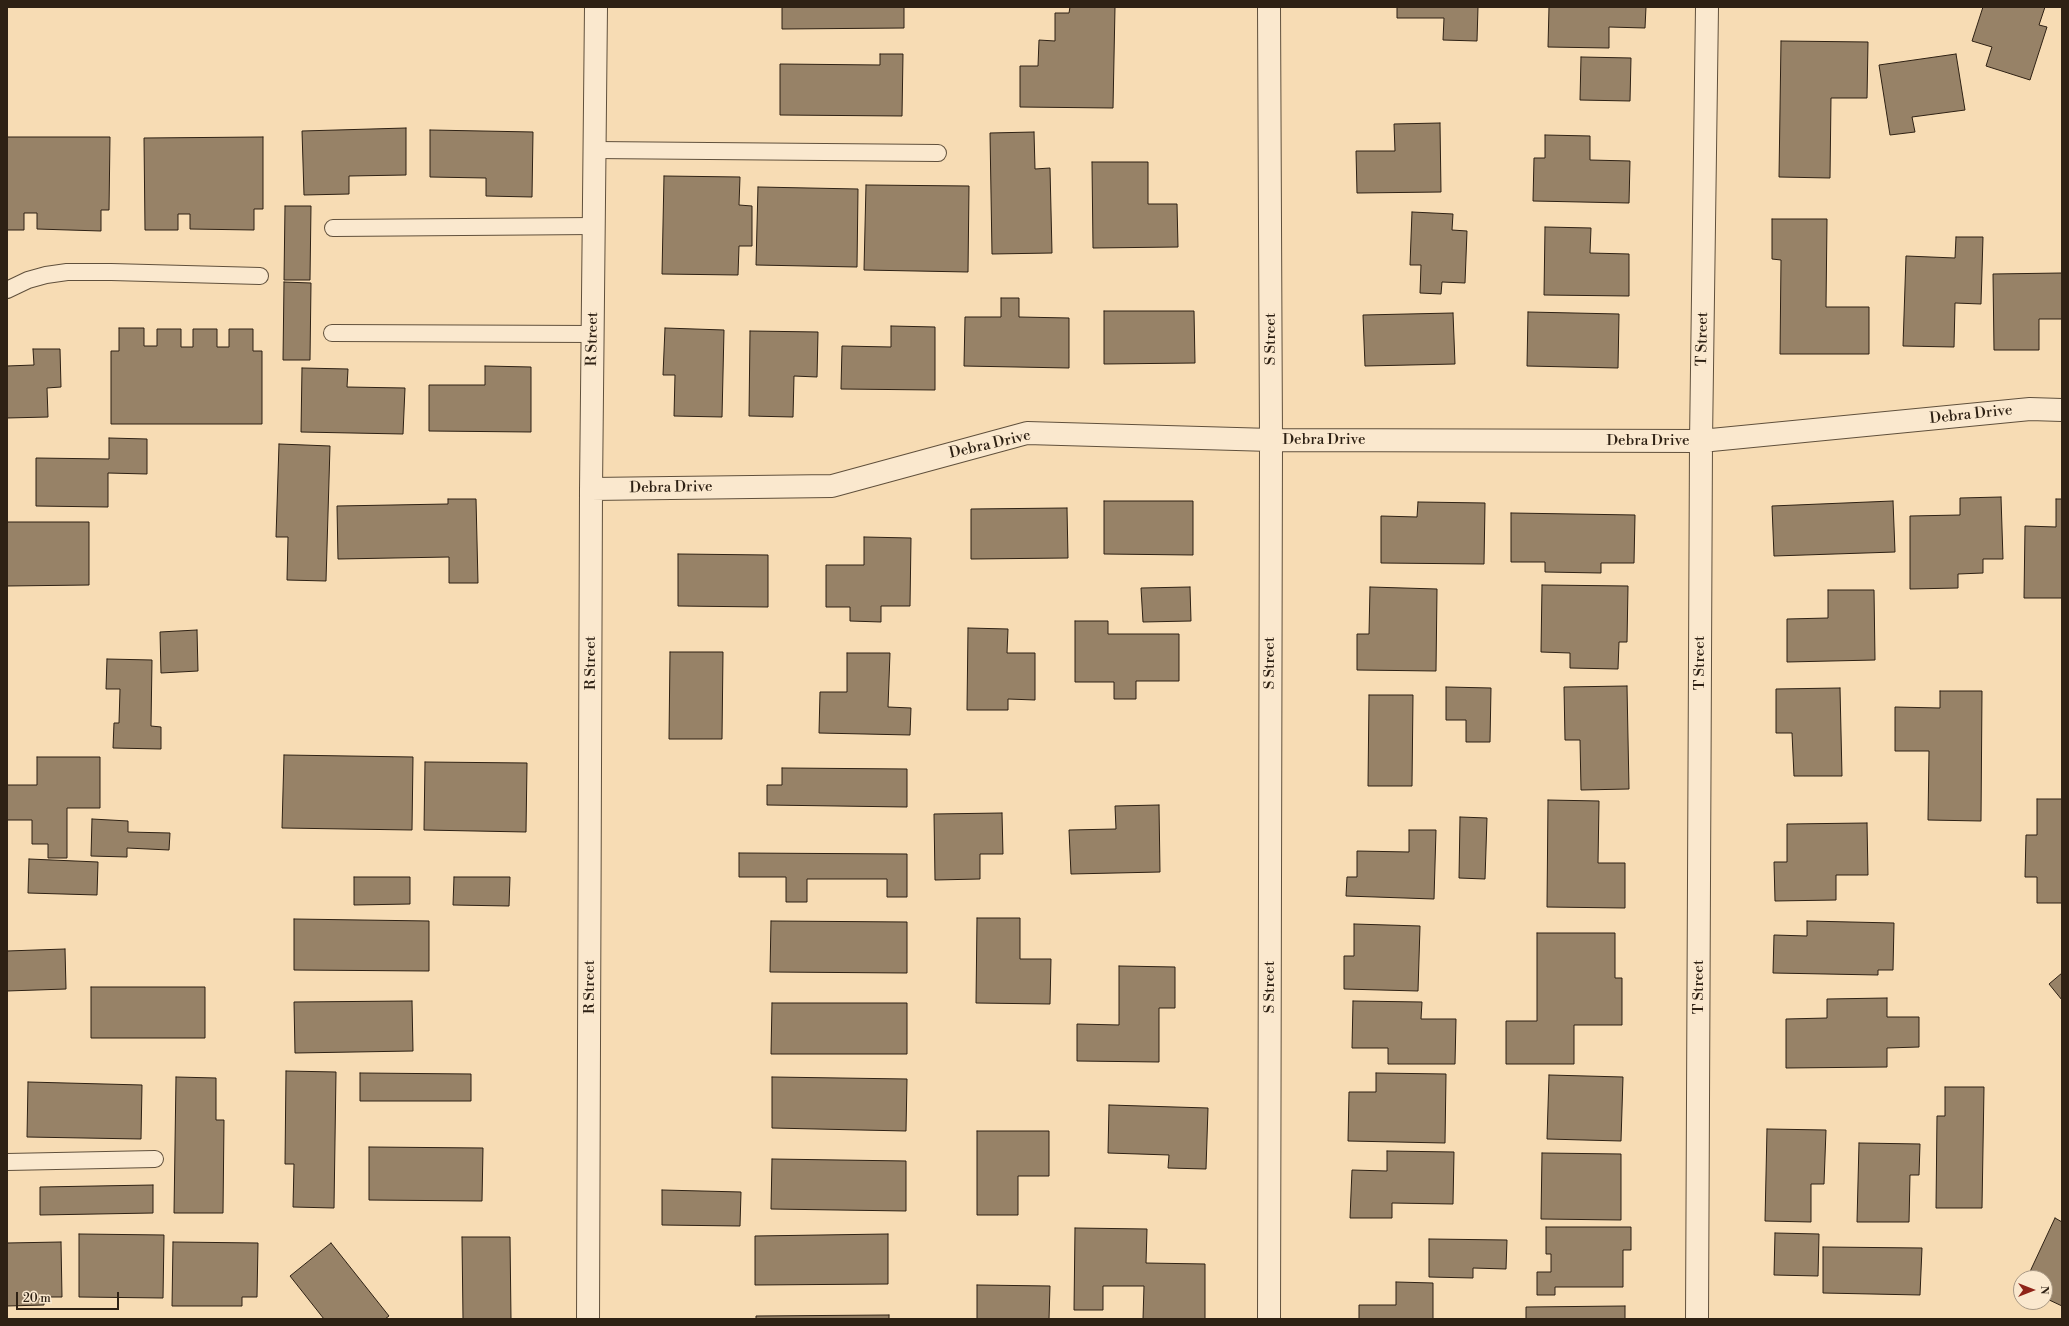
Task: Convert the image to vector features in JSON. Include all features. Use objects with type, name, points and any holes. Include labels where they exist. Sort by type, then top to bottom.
[{"type":"street","name":"R Street","points":[[588,1319],[591,489],[596,7]]},
{"type":"street","name":"S Street","points":[[1269,7],[1271,440],[1269,1319]]},
{"type":"street","name":"T Street","points":[[1697,1319],[1701,441],[1707,7]]},
{"type":"street","name":"Debra Drive","points":[[591,489],[832,486],[1027,434],[1271,440],[1701,441],[2030,409],[2062,410]]},
{"type":"lane","points":[[595,150],[938,153]]},
{"type":"lane","points":[[333,228],[594,226]]},
{"type":"lane","points":[[7,290],[28,280],[46,275],[67,272],[260,276]]},
{"type":"lane","points":[[332,333],[593,334]]},
{"type":"lane","points":[[7,1162],[154,1160]]},
{"type":"building","points":[[782,7],[904,7],[904,28],[782,29]]},
{"type":"building","points":[[1070,7],[1115,7],[1113,108],[1020,107],[1020,66],[1038,66],[1039,40],[1055,41],[1055,13],[1069,13]]},
{"type":"building","points":[[1397,7],[1478,7],[1477,41],[1443,40],[1444,18],[1397,18]]},
{"type":"building","points":[[1549,7],[1646,7],[1645,28],[1609,27],[1609,48],[1548,47]]},
{"type":"building","points":[[1983,7],[2045,7],[2039,25],[2047,27],[2030,80],[1986,66],[1992,47],[1972,41]]},
{"type":"building","points":[[1781,41],[1868,42],[1867,98],[1831,98],[1830,178],[1779,177]]},
{"type":"building","points":[[880,54],[903,54],[902,116],[780,115],[780,64],[880,65]]},
{"type":"building","points":[[1956,54],[1965,110],[1912,117],[1915,132],[1890,135],[1879,65]]},
{"type":"building","points":[[1581,57],[1631,58],[1630,101],[1580,100]]},
{"type":"building","points":[[1440,123],[1441,192],[1357,193],[1356,151],[1395,151],[1394,124]]},
{"type":"building","points":[[406,128],[406,175],[349,176],[349,194],[304,195],[302,131]]},
{"type":"building","points":[[430,130],[533,132],[532,197],[486,196],[486,178],[430,177]]},
{"type":"building","points":[[1034,132],[1035,169],[1050,168],[1052,253],[992,254],[990,133]]},
{"type":"building","points":[[1545,135],[1590,136],[1590,160],[1630,161],[1629,203],[1533,201],[1534,158],[1545,158]]},
{"type":"building","points":[[7,137],[110,137],[109,210],[101,210],[101,231],[37,229],[37,213],[24,213],[24,230],[7,230]]},
{"type":"building","points":[[263,137],[263,209],[254,209],[254,230],[190,229],[190,214],[178,214],[178,230],[145,230],[144,138]]},
{"type":"building","points":[[1092,162],[1148,162],[1148,204],[1177,204],[1178,247],[1093,248]]},
{"type":"building","points":[[664,176],[740,177],[739,205],[752,206],[752,246],[739,246],[738,275],[662,274]]},
{"type":"building","points":[[866,185],[969,186],[968,272],[864,270]]},
{"type":"building","points":[[758,187],[858,189],[857,267],[756,265]]},
{"type":"building","points":[[285,206],[311,206],[310,280],[284,280]]},
{"type":"building","points":[[1412,212],[1453,214],[1452,230],[1467,231],[1465,283],[1442,282],[1441,294],[1420,293],[1421,265],[1410,265]]},
{"type":"building","points":[[1772,219],[1827,219],[1826,307],[1869,307],[1869,354],[1780,354],[1781,260],[1772,259]]},
{"type":"building","points":[[1545,227],[1591,228],[1590,253],[1629,254],[1629,296],[1544,295]]},
{"type":"building","points":[[1956,237],[1983,237],[1981,304],[1955,303],[1954,347],[1903,346],[1906,256],[1955,258]]},
{"type":"building","points":[[2062,273],[2062,319],[2039,319],[2039,350],[1994,350],[1993,274]]},
{"type":"building","points":[[284,282],[311,283],[310,360],[283,360]]},
{"type":"building","points":[[1001,298],[1019,298],[1019,317],[1069,318],[1069,368],[964,366],[965,317],[1001,317]]},
{"type":"building","points":[[1104,311],[1194,311],[1195,363],[1104,364]]},
{"type":"building","points":[[1528,312],[1619,314],[1618,368],[1527,366]]},
{"type":"building","points":[[1453,313],[1455,364],[1365,366],[1363,315]]},
{"type":"building","points":[[891,326],[935,327],[935,390],[841,389],[842,346],[891,347]]},
{"type":"building","points":[[119,328],[144,328],[144,346],[157,346],[157,329],[181,329],[181,347],[193,347],[193,329],[217,329],[217,347],[229,347],[229,329],[253,329],[253,351],[262,351],[262,424],[111,424],[111,351],[119,351]]},
{"type":"building","points":[[665,328],[724,330],[722,417],[674,416],[675,375],[663,375]]},
{"type":"building","points":[[750,331],[818,332],[817,377],[794,376],[793,417],[749,416]]},
{"type":"building","points":[[33,349],[60,349],[61,387],[47,388],[48,417],[7,418],[7,366],[34,365]]},
{"type":"building","points":[[485,366],[531,367],[531,432],[429,431],[429,385],[485,385]]},
{"type":"building","points":[[302,368],[348,369],[347,387],[405,388],[403,434],[301,432]]},
{"type":"building","points":[[109,438],[147,439],[147,474],[108,473],[108,507],[36,506],[36,458],[109,459]]},
{"type":"building","points":[[279,444],[330,446],[326,581],[287,580],[288,537],[276,537]]},
{"type":"building","points":[[2001,497],[2003,559],[1983,559],[1983,573],[1958,574],[1958,588],[1910,589],[1910,516],[1960,515],[1960,498]]},
{"type":"building","points":[[448,499],[476,499],[478,583],[449,583],[449,557],[338,559],[337,506],[448,504]]},
{"type":"building","points":[[2056,499],[2062,499],[2062,598],[2024,598],[2025,526],[2056,527]]},
{"type":"building","points":[[1104,501],[1193,501],[1193,555],[1104,554]]},
{"type":"building","points":[[1893,501],[1895,552],[1774,556],[1772,506]]},
{"type":"building","points":[[1418,502],[1485,503],[1484,564],[1381,563],[1381,516],[1417,517]]},
{"type":"building","points":[[1067,508],[1068,558],[971,559],[971,509]]},
{"type":"building","points":[[1511,513],[1635,515],[1634,563],[1601,563],[1601,573],[1545,572],[1545,562],[1511,562]]},
{"type":"building","points":[[7,522],[89,522],[89,585],[7,586]]},
{"type":"building","points":[[864,537],[911,538],[910,606],[881,606],[881,622],[850,621],[850,607],[826,607],[826,565],[864,565]]},
{"type":"building","points":[[678,554],[768,555],[768,607],[678,606]]},
{"type":"building","points":[[1542,585],[1628,586],[1627,642],[1619,642],[1618,669],[1570,668],[1570,653],[1541,652]]},
{"type":"building","points":[[1190,587],[1191,621],[1143,622],[1141,588]]},
{"type":"building","points":[[1370,587],[1437,589],[1436,671],[1357,670],[1357,634],[1369,634]]},
{"type":"building","points":[[1828,590],[1874,590],[1875,660],[1787,662],[1787,619],[1828,618]]},
{"type":"building","points":[[1075,621],[1108,621],[1108,634],[1179,634],[1179,681],[1136,681],[1136,699],[1114,699],[1114,682],[1075,682]]},
{"type":"building","points":[[968,628],[1008,629],[1007,653],[1035,653],[1035,700],[1008,699],[1008,710],[967,710]]},
{"type":"building","points":[[197,630],[198,671],[161,673],[160,632]]},
{"type":"building","points":[[670,652],[723,652],[722,739],[669,739]]},
{"type":"building","points":[[847,653],[890,653],[888,707],[911,708],[910,735],[819,733],[820,692],[847,692]]},
{"type":"building","points":[[107,659],[152,660],[151,726],[161,727],[161,749],[113,748],[114,723],[119,723],[120,689],[106,689]]},
{"type":"building","points":[[1627,686],[1629,789],[1581,790],[1580,740],[1565,740],[1564,687]]},
{"type":"building","points":[[1446,687],[1491,688],[1490,742],[1466,742],[1466,720],[1446,720]]},
{"type":"building","points":[[1840,688],[1842,776],[1794,776],[1792,733],[1776,733],[1776,689]]},
{"type":"building","points":[[1940,691],[1982,691],[1981,821],[1928,820],[1929,751],[1895,751],[1895,707],[1940,708]]},
{"type":"building","points":[[1369,695],[1413,695],[1412,786],[1368,786]]},
{"type":"building","points":[[284,755],[413,757],[412,830],[282,828]]},
{"type":"building","points":[[37,757],[100,757],[100,808],[67,808],[67,858],[48,858],[48,844],[32,844],[32,820],[7,820],[7,785],[37,785]]},
{"type":"building","points":[[425,762],[527,763],[526,832],[424,830]]},
{"type":"building","points":[[782,768],[907,769],[907,807],[767,805],[767,785],[782,785]]},
{"type":"building","points":[[2037,799],[2062,799],[2062,903],[2037,903],[2037,877],[2025,877],[2026,835],[2037,835]]},
{"type":"building","points":[[1548,800],[1599,801],[1598,863],[1625,863],[1625,908],[1547,907]]},
{"type":"building","points":[[1159,805],[1160,872],[1071,874],[1069,830],[1116,829],[1115,806]]},
{"type":"building","points":[[1002,813],[1003,854],[980,854],[980,879],[935,880],[934,814]]},
{"type":"building","points":[[1460,817],[1487,818],[1485,879],[1459,878]]},
{"type":"building","points":[[92,819],[128,821],[128,832],[170,833],[169,850],[127,848],[127,857],[91,856]]},
{"type":"building","points":[[1867,823],[1868,875],[1836,875],[1836,900],[1775,901],[1774,862],[1787,862],[1787,824]]},
{"type":"building","points":[[1409,830],[1436,830],[1434,899],[1346,896],[1347,877],[1357,877],[1357,851],[1409,852]]},
{"type":"building","points":[[739,853],[907,854],[907,897],[887,897],[887,879],[807,879],[807,902],[786,902],[786,877],[739,877]]},
{"type":"building","points":[[29,859],[98,862],[97,895],[28,893]]},
{"type":"building","points":[[354,877],[410,877],[410,904],[354,905]]},
{"type":"building","points":[[454,877],[510,877],[509,906],[453,905]]},
{"type":"building","points":[[977,918],[1020,918],[1020,959],[1051,959],[1050,1004],[976,1003]]},
{"type":"building","points":[[294,919],[429,921],[429,971],[294,970]]},
{"type":"building","points":[[771,921],[907,922],[907,973],[770,972]]},
{"type":"building","points":[[1807,921],[1894,923],[1893,970],[1878,970],[1878,975],[1773,973],[1774,935],[1807,936]]},
{"type":"building","points":[[1354,924],[1420,926],[1418,991],[1344,989],[1344,956],[1354,956]]},
{"type":"building","points":[[1537,933],[1615,933],[1615,978],[1622,978],[1622,1025],[1574,1025],[1574,1064],[1506,1064],[1506,1021],[1537,1021]]},
{"type":"building","points":[[65,949],[66,989],[7,991],[7,951]]},
{"type":"building","points":[[1119,966],[1175,967],[1175,1008],[1159,1008],[1159,1062],[1077,1061],[1077,1024],[1119,1025]]},
{"type":"building","points":[[2062,973],[2062,1000],[2049,984]]},
{"type":"building","points":[[91,987],[205,987],[205,1038],[91,1038]]},
{"type":"building","points":[[1887,998],[1887,1017],[1919,1017],[1919,1047],[1887,1048],[1887,1067],[1786,1068],[1786,1019],[1827,1018],[1827,999]]},
{"type":"building","points":[[412,1001],[413,1051],[295,1053],[294,1002]]},
{"type":"building","points":[[1353,1001],[1422,1002],[1421,1019],[1456,1019],[1455,1064],[1388,1064],[1388,1048],[1352,1048]]},
{"type":"building","points":[[772,1003],[907,1003],[907,1054],[771,1054]]},
{"type":"building","points":[[286,1071],[336,1072],[334,1208],[293,1207],[294,1164],[285,1164]]},
{"type":"building","points":[[360,1073],[471,1074],[471,1101],[360,1101]]},
{"type":"building","points":[[1376,1073],[1446,1074],[1445,1143],[1348,1141],[1349,1092],[1376,1092]]},
{"type":"building","points":[[1549,1075],[1623,1077],[1621,1141],[1547,1139]]},
{"type":"building","points":[[176,1077],[216,1078],[216,1120],[224,1120],[223,1213],[174,1213]]},
{"type":"building","points":[[772,1077],[907,1079],[906,1131],[772,1128]]},
{"type":"building","points":[[28,1082],[142,1085],[141,1139],[27,1137]]},
{"type":"building","points":[[1945,1087],[1984,1087],[1982,1208],[1936,1208],[1937,1116],[1945,1116]]},
{"type":"building","points":[[1109,1105],[1208,1108],[1206,1169],[1168,1168],[1169,1155],[1108,1153]]},
{"type":"building","points":[[1767,1129],[1826,1130],[1824,1184],[1811,1184],[1811,1222],[1765,1221]]},
{"type":"building","points":[[977,1131],[1049,1131],[1049,1176],[1018,1176],[1018,1215],[977,1215]]},
{"type":"building","points":[[1859,1143],[1920,1144],[1919,1175],[1910,1175],[1909,1222],[1857,1222]]},
{"type":"building","points":[[369,1147],[483,1148],[482,1201],[369,1200]]},
{"type":"building","points":[[1387,1151],[1454,1152],[1453,1204],[1392,1203],[1392,1218],[1350,1218],[1352,1170],[1387,1171]]},
{"type":"building","points":[[1542,1153],[1621,1154],[1621,1220],[1541,1219]]},
{"type":"building","points":[[772,1159],[906,1161],[906,1211],[771,1209]]},
{"type":"building","points":[[153,1185],[153,1213],[40,1215],[40,1187]]},
{"type":"building","points":[[662,1190],[741,1192],[740,1226],[662,1225]]},
{"type":"building","points":[[2055,1218],[2062,1222],[2062,1306],[2053,1302],[2053,1270],[2031,1270]]},
{"type":"building","points":[[1546,1227],[1631,1227],[1631,1250],[1623,1250],[1623,1287],[1555,1287],[1555,1295],[1537,1295],[1537,1272],[1551,1272],[1551,1254],[1546,1254]]},
{"type":"building","points":[[1075,1228],[1147,1229],[1146,1263],[1205,1264],[1205,1319],[1143,1319],[1144,1286],[1103,1286],[1103,1310],[1074,1310]]},
{"type":"building","points":[[1775,1233],[1819,1234],[1818,1276],[1774,1275]]},
{"type":"building","points":[[79,1234],[164,1235],[163,1298],[79,1297]]},
{"type":"building","points":[[888,1234],[888,1284],[755,1285],[755,1236]]},
{"type":"building","points":[[462,1237],[510,1237],[511,1319],[463,1319]]},
{"type":"building","points":[[1429,1239],[1507,1240],[1506,1269],[1473,1268],[1473,1278],[1429,1277]]},
{"type":"building","points":[[61,1242],[62,1297],[44,1297],[44,1305],[7,1306],[7,1243]]},
{"type":"building","points":[[173,1242],[258,1243],[257,1297],[242,1297],[242,1306],[172,1306]]},
{"type":"building","points":[[331,1243],[389,1316],[385,1319],[324,1319],[290,1276]]},
{"type":"building","points":[[1823,1247],[1922,1248],[1920,1295],[1823,1293]]},
{"type":"building","points":[[1396,1282],[1433,1283],[1433,1319],[1359,1319],[1359,1305],[1396,1305]]},
{"type":"building","points":[[977,1285],[1050,1286],[1049,1319],[977,1319]]},
{"type":"building","points":[[1625,1306],[1625,1319],[1526,1319],[1526,1307]]},
{"type":"building","points":[[889,1315],[889,1319],[756,1319],[756,1316]]}]
